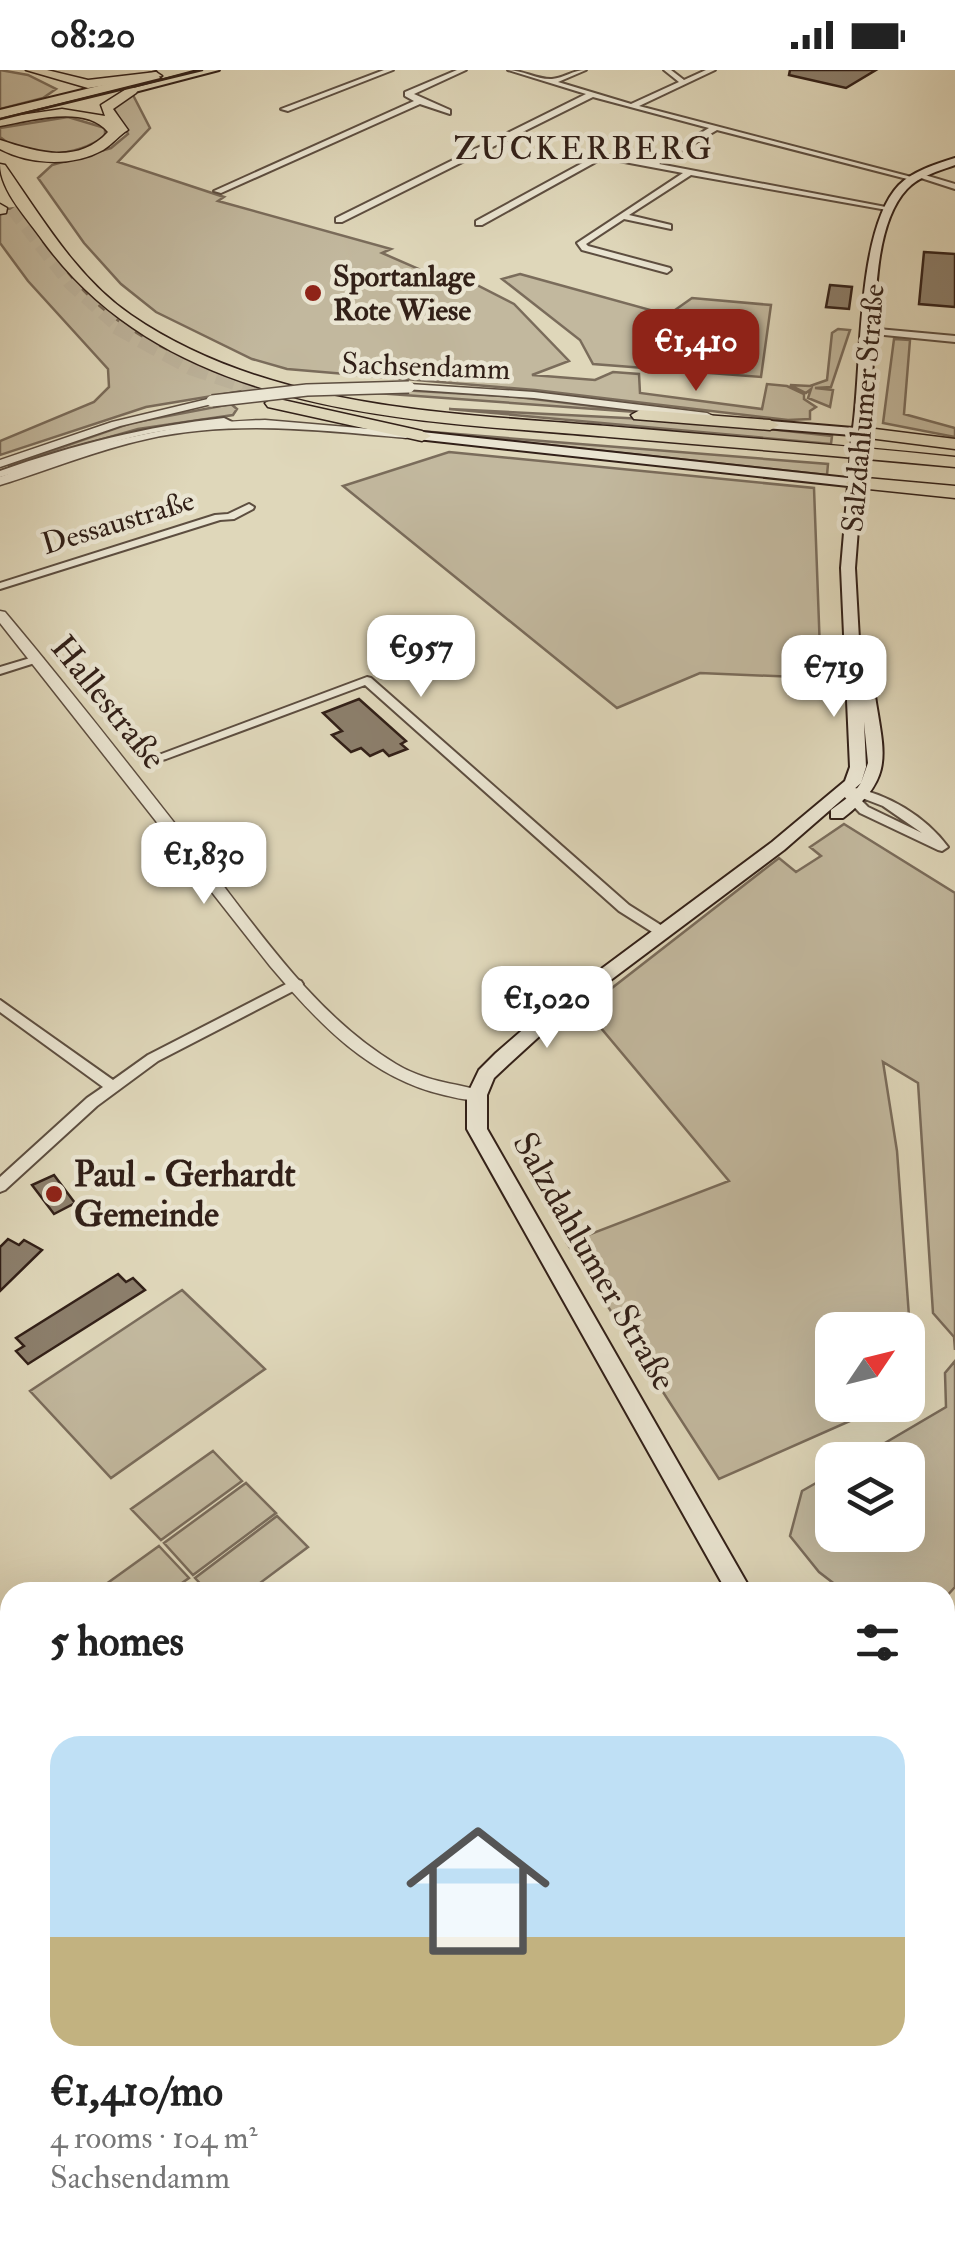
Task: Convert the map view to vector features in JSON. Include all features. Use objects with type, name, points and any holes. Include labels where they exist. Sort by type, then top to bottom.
[{"type":"highway","points":[[21,70],[50,79],[62,88],[54,96],[23,108]]},
{"type":"highway","points":[[32,70],[88,84],[156,76]]},
{"type":"highway","points":[[0,114],[156,76]]},
{"type":"highway","points":[[0,122],[131,90]]},
{"type":"highway","points":[[31,180],[114,142],[121,130],[106,108],[131,90]]},
{"type":"highway","points":[[0,122],[72,114],[106,121],[115,132],[100,146],[66,155],[28,155],[0,148]]},
{"type":"highway","points":[[0,148],[31,180],[86,267]]},
{"type":"highway","points":[[0,168],[80,279],[106,304],[146,332],[191,355],[260,380],[346,402],[524,428],[955,471]]},
{"type":"highway","points":[[0,190],[4,209]]},
{"type":"highway","points":[[35,216],[119,301],[156,327],[231,362],[276,394],[336,420],[422,436]]},
{"type":"highway","points":[[276,394],[402,426],[489,434],[524,428]]},
{"type":"highway","points":[[276,394],[363,400],[524,428],[955,462]]},
{"type":"highway","points":[[276,394],[770,425]]},
{"type":"highway","points":[[859,435],[955,444]]},
{"type":"highway","points":[[855,480],[955,492]]},
{"type":"main road","points":[[156,76],[183,70]]},
{"type":"main road","points":[[131,90],[214,70]]},
{"type":"main road","points":[[887,208],[901,189],[918,177],[955,161]]},
{"type":"main road","name":"Salzdahlumer Straße","points":[[855,796],[858,768],[848,568],[867,331],[887,208]]},
{"type":"main road","name":"Sachsendamm","points":[[770,425],[859,435]]},
{"type":"main road","name":"Sachsendamm","points":[[422,436],[855,480]]},
{"type":"main road","points":[[477,1095],[486,1075],[502,1058],[662,932],[778,846],[810,831],[855,796]]},
{"type":"main road","name":"Salzdahlumer Straße","points":[[477,1095],[476,1129],[734,1582]]},
{"type":"street","points":[[285,108],[390,70]]},
{"type":"street","points":[[447,112],[408,94],[463,70]]},
{"type":"street","points":[[511,70],[715,128],[955,187]]},
{"type":"street","points":[[550,82],[583,70]]},
{"type":"street","points":[[667,70],[684,82]]},
{"type":"street","points":[[632,106],[712,70]]},
{"type":"street","points":[[340,220],[592,94]]},
{"type":"street","points":[[218,191],[420,100]]},
{"type":"street","points":[[652,165],[715,128]]},
{"type":"street","points":[[514,133],[526,136]]},
{"type":"street","points":[[479,222],[598,156],[887,208]]},
{"type":"street","points":[[667,270],[581,244],[691,172]]},
{"type":"street","points":[[623,216],[668,227]]},
{"type":"street","points":[[867,331],[955,339]]},
{"type":"street","name":"Sachsendamm","points":[[0,464],[94,430],[212,401],[307,390],[409,387],[534,395],[770,425]]},
{"type":"street","name":"Sachsendamm","points":[[0,478],[114,442],[228,424],[296,425],[422,436]]},
{"type":"street","name":"Dessaustraße","points":[[0,586],[249,508]]},
{"type":"street","name":"Hallestraße","points":[[0,615],[296,984],[360,1047],[392,1069],[433,1087],[477,1095]]},
{"type":"street","points":[[0,671],[37,659]]},
{"type":"street","points":[[162,756],[367,680],[624,908],[662,932]]},
{"type":"street","points":[[855,796],[924,826],[942,847],[910,834],[855,796]]},
{"type":"street","points":[[0,1186],[112,1087],[194,1034],[296,984]]},
{"type":"street","points":[[0,1005],[112,1087]]},
{"type":"shaded area","points":[[0,70],[28,75],[56,89],[43,98],[0,109]]},
{"type":"shaded area","name":"Sportanlage Rote Wiese","points":[[133,95],[150,128],[118,162],[224,197],[218,201],[391,249],[382,253],[423,271],[430,268],[463,278],[514,304],[569,361],[532,375],[595,380],[613,372],[639,374],[640,393],[762,409],[767,384],[787,386],[804,394],[804,399],[816,407],[810,411],[810,419],[788,420],[535,390],[287,369],[252,359],[156,312],[121,284],[84,243],[38,178],[52,165],[111,148],[128,134],[114,109],[119,101]]},
{"type":"shaded area","points":[[68,117],[105,128],[105,136],[80,148],[52,153],[25,150],[0,137],[0,128]]},
{"type":"shaded area","points":[[22,207],[74,279],[122,323],[192,361],[267,387],[146,407],[0,455],[0,441],[94,402],[109,387],[108,369],[28,281],[0,243],[0,210]]},
{"type":"shaded area","points":[[520,274],[668,315],[692,298],[771,305],[761,377],[593,364],[580,340],[502,279]]},
{"type":"shaded area","points":[[850,330],[831,387],[815,388],[833,390],[830,407],[808,398],[811,389],[806,393],[790,385],[810,386],[827,380],[832,333]]},
{"type":"shaded area","points":[[894,339],[910,340],[904,414],[955,428],[955,437],[883,423]]},
{"type":"shaded area","points":[[401,390],[517,397],[650,413],[376,393]]},
{"type":"shaded area","points":[[231,404],[237,409],[233,415],[138,429],[8,466],[131,423]]},
{"type":"shaded area","points":[[449,409],[704,422],[832,436],[831,444]]},
{"type":"shaded area","points":[[407,430],[828,464],[827,475]]},
{"type":"shaded area","points":[[449,452],[814,488],[821,678],[700,673],[617,708],[343,486]]},
{"type":"shaded area","points":[[844,824],[955,893],[955,1350],[954,1337],[933,1313],[918,1083],[883,1062],[897,1151],[909,1312],[815,1312],[815,1422],[848,1422],[719,1479],[567,1243],[729,1181],[585,1009],[779,858],[796,872],[821,856],[810,847]]},
{"type":"shaded area","points":[[182,1290],[265,1369],[111,1478],[30,1391]]},
{"type":"shaded area","points":[[955,1361],[955,1582],[832,1582],[790,1536],[802,1491],[815,1484],[815,1552],[925,1552],[925,1442],[887,1442],[946,1407],[945,1373]]},
{"type":"shaded area","points":[[213,1451],[242,1481],[161,1540],[131,1509]]},
{"type":"shaded area","points":[[246,1483],[276,1513],[193,1575],[164,1543]]},
{"type":"shaded area","points":[[277,1516],[308,1547],[261,1582],[199,1582],[195,1578]]},
{"type":"shaded area","points":[[159,1546],[189,1578],[183,1582],[109,1582]]},
{"type":"building","points":[[790,70],[876,70],[846,88],[789,75]]},
{"type":"building","points":[[924,252],[955,254],[955,307],[919,304]]},
{"type":"building","points":[[830,285],[852,287],[849,309],[826,307]]},
{"type":"building","points":[[359,699],[406,741],[401,744],[407,749],[389,756],[383,750],[370,756],[361,748],[351,752],[332,735],[342,731],[323,713]]},
{"type":"building","name":"Paul - Gerhardt Gemeinde","points":[[54,1175],[75,1203],[54,1214],[32,1185]]},
{"type":"building","points":[[8,1239],[19,1245],[24,1240],[42,1250],[0,1291],[0,1247]]},
{"type":"building","points":[[118,1274],[126,1282],[133,1278],[145,1290],[28,1364],[16,1351],[24,1346],[16,1338]]},
{"type":"tunnel","points":[[13,208],[70,282],[119,326]]},
{"type":"tunnel","points":[[119,326],[192,366],[281,396]]},
{"type":"tram line","points":[[0,119],[202,70]]},
{"type":"place","name":"Sportanlage Rote Wiese","points":[[313,293]]},
{"type":"place","name":"Paul - Gerhardt Gemeinde","points":[[54,1194]]},
{"type":"district","name":"ZUCKERBERG","points":[[584,148]]}]
